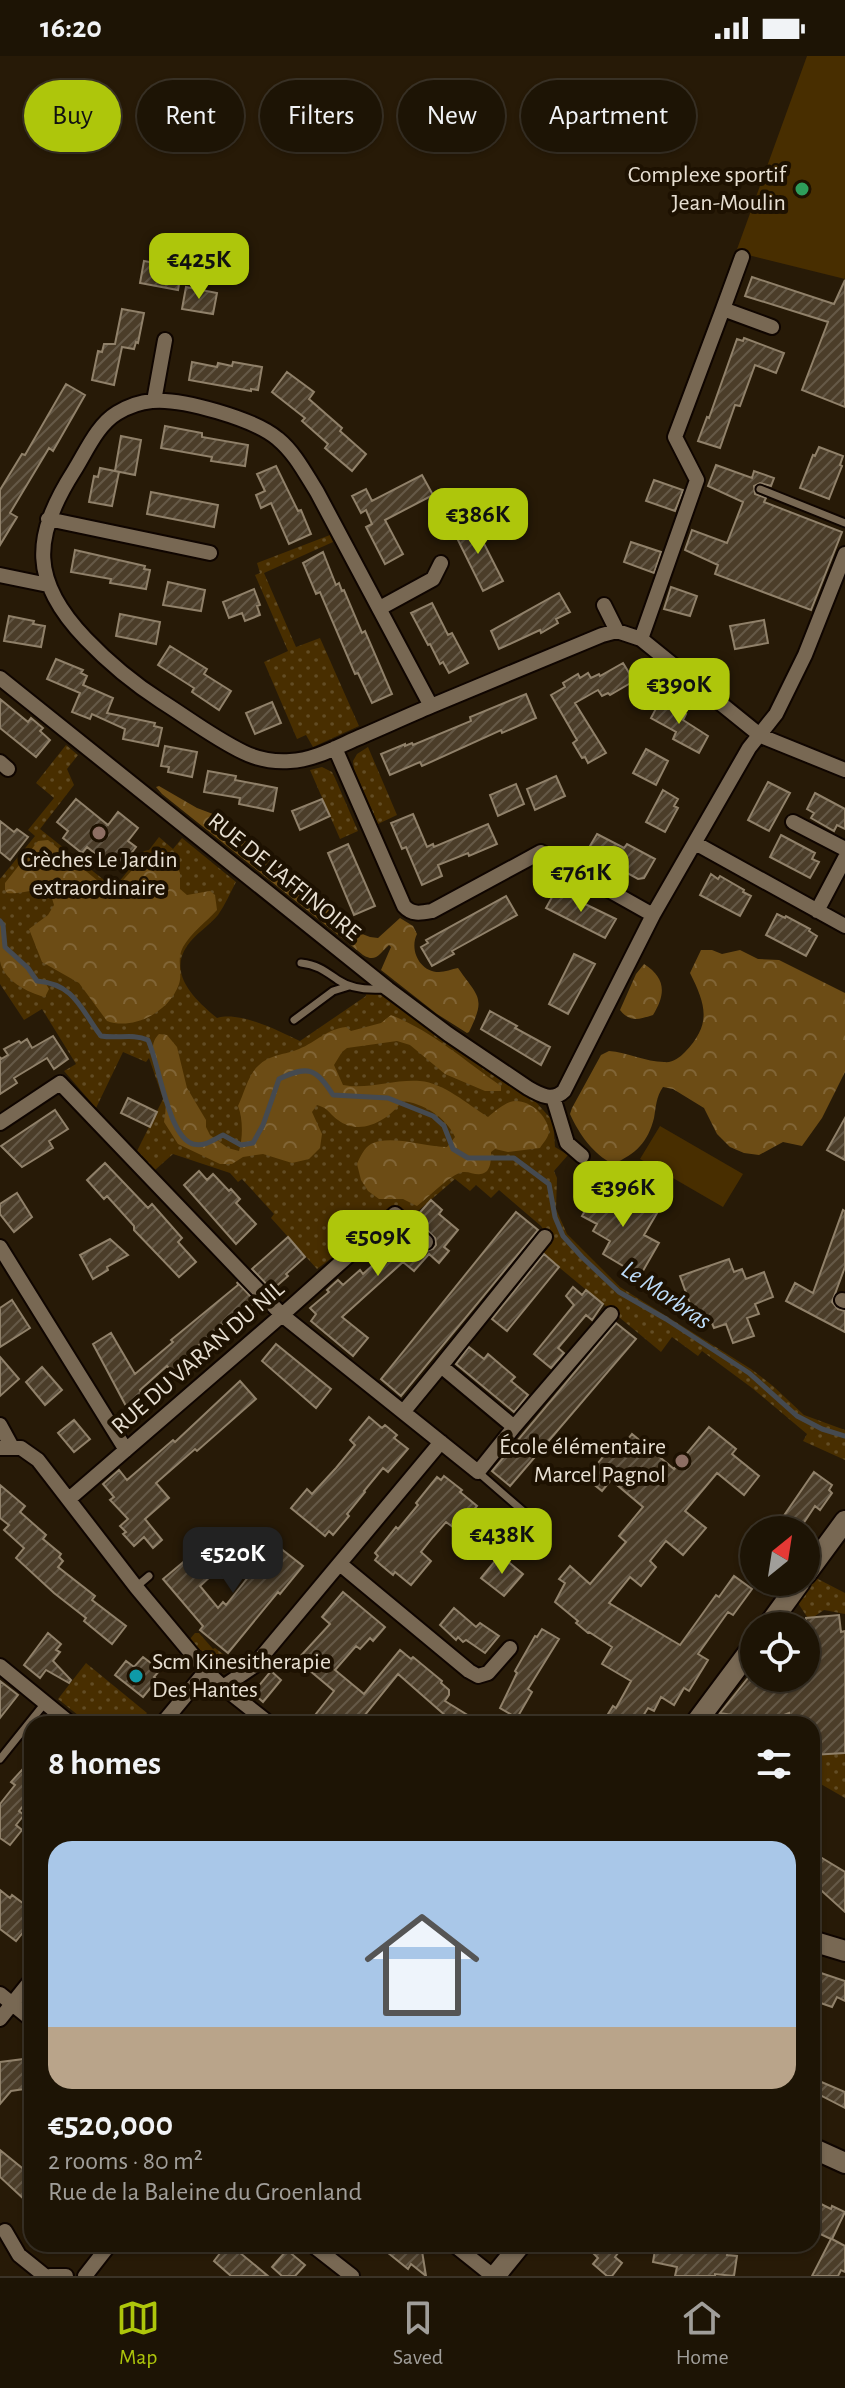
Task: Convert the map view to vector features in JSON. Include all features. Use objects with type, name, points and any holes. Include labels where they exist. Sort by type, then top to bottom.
[{"type":"street","points":[[641,639],[697,480],[675,437],[742,257]]},
{"type":"street","points":[[723,309],[772,327]]},
{"type":"street","points":[[154,401],[165,340]]},
{"type":"street","points":[[431,706],[311,483],[289,449],[276,437],[250,421],[202,408],[154,401],[132,406],[104,424],[48,519],[44,547],[48,585],[61,611],[136,685],[244,753],[267,760],[291,761],[318,755],[587,640],[617,631],[641,639],[761,736],[845,770]]},
{"type":"street","points":[[48,519],[210,553]]},
{"type":"street","points":[[582,1156],[567,1143],[551,1097],[564,1091],[653,915],[749,748],[776,714],[805,655],[845,554]]},
{"type":"street","points":[[380,608],[433,579],[441,563]]},
{"type":"street","points":[[0,575],[48,585]]},
{"type":"street","points":[[604,605],[617,631]]},
{"type":"street","name":"RUE DE L'AFFINOIRE","points":[[0,678],[388,989],[528,1088],[551,1097]]},
{"type":"street","points":[[335,748],[404,906],[411,912],[432,911],[541,852],[653,915]]},
{"type":"street","points":[[793,822],[845,849]]},
{"type":"street","points":[[695,843],[845,926]]},
{"type":"street","points":[[817,911],[845,858]]},
{"type":"street","points":[[0,1123],[60,1083],[282,1315],[478,1472],[611,1314]]},
{"type":"street","name":"RUE DU VARAN DU NIL","points":[[69,1499],[395,1214],[426,1242]]},
{"type":"street","points":[[404,1411],[545,1237]]},
{"type":"street","points":[[0,1247],[126,1450]]},
{"type":"street","points":[[441,1366],[514,1427]]},
{"type":"street","points":[[0,1425],[6,1448],[28,1452],[38,1460],[136,1587],[206,1671],[260,1716]]},
{"type":"street","points":[[223,1687],[254,1666],[441,1442]]},
{"type":"street","points":[[820,1555],[845,1521]]},
{"type":"street","points":[[340,1564],[478,1676],[488,1673],[510,1648]]},
{"type":"street","points":[[701,1716],[740,1664]]},
{"type":"street","points":[[0,1666],[61,1716]]},
{"type":"street","points":[[169,1716],[206,1671]]},
{"type":"street","points":[[820,1943],[845,1951]]},
{"type":"street","points":[[0,2019],[6,1999],[24,1985]]},
{"type":"street","points":[[6,1999],[24,2014]]},
{"type":"street","points":[[820,2152],[845,2163]]},
{"type":"street","points":[[5,2231],[19,2255],[47,2276],[66,2276]]},
{"type":"street","points":[[85,2276],[104,2252]]},
{"type":"street","points":[[321,2252],[352,2276]]},
{"type":"street","points":[[463,2252],[494,2276],[514,2252]]},
{"type":"lane","points":[[760,489],[845,523]]},
{"type":"lane","points":[[301,963],[316,965],[351,986],[388,989]]},
{"type":"lane","points":[[294,1020],[333,991],[351,986]]},
{"type":"lane","points":[[478,1472],[531,1518]]},
{"type":"lane","points":[[136,1587],[149,1576]]},
{"type":"lane","points":[[35,1716],[45,1703]]},
{"type":"lane","points":[[0,1759],[24,1729]]},
{"type":"shaded area","name":"Complexe sportif Jean-Moulin","points":[[807,56],[845,56],[845,279],[736,252]]},
{"type":"shaded area","points":[[330,535],[333,542],[264,573],[296,647],[320,638],[359,726],[313,747],[306,735],[297,739],[264,662],[288,651],[255,575],[260,573],[257,563]]},
{"type":"shaded area","points":[[66,745],[78,755],[67,769],[74,785],[40,829],[114,888],[159,837],[173,849],[182,838],[236,882],[218,915],[190,942],[182,957],[182,977],[193,995],[209,1011],[217,1018],[237,1017],[259,1023],[300,1041],[366,996],[365,984],[535,1101],[553,1121],[555,1147],[568,1155],[554,1171],[557,1178],[556,1209],[567,1234],[620,1287],[751,1369],[804,1415],[845,1430],[845,1460],[803,1441],[807,1434],[702,1351],[698,1356],[672,1337],[661,1352],[543,1254],[552,1243],[541,1226],[499,1190],[491,1198],[476,1185],[470,1191],[455,1179],[411,1217],[399,1207],[390,1208],[317,1269],[271,1218],[274,1214],[242,1179],[238,1182],[230,1173],[173,1154],[155,1170],[137,1151],[163,1099],[149,1058],[146,1062],[123,1052],[96,1108],[64,1071],[76,1064],[42,1009],[24,1020],[0,984],[0,879],[35,836],[28,830],[54,798],[36,783]]},
{"type":"shaded area","points":[[368,747],[397,815],[378,824],[354,769],[353,761],[357,754]]},
{"type":"shaded area","points":[[322,767],[332,772],[358,831],[340,839],[310,770]]},
{"type":"shaded area","points":[[660,1126],[743,1174],[723,1207],[640,1159]]},
{"type":"shaded area","points":[[820,1580],[845,1593],[845,1614],[824,1610],[804,1612],[798,1603],[803,1596],[820,1596]]},
{"type":"shaded area","points":[[199,1633],[213,1649],[231,1660],[238,1656],[245,1662],[229,1668],[215,1663],[190,1639]]},
{"type":"shaded area","points":[[86,1663],[147,1713],[145,1716],[79,1716],[58,1699]]},
{"type":"shaded area","points":[[845,1753],[845,1798],[820,1784],[820,1755]]},
{"type":"green space","points":[[156,787],[213,814],[357,932],[378,938],[400,918],[413,926],[417,934],[415,953],[422,964],[439,972],[458,968],[475,992],[479,1004],[469,1032],[437,1014],[381,970],[391,947],[389,945],[374,958],[363,955],[162,794]]},
{"type":"green space","points":[[48,840],[109,890],[115,889],[144,857],[176,864],[180,873],[180,889],[187,895],[210,891],[215,895],[217,910],[183,947],[180,979],[174,994],[168,1003],[150,1016],[128,1023],[107,1021],[79,983],[42,962],[29,929],[48,915],[54,905],[51,895],[35,890],[7,893],[5,883],[38,841]]},
{"type":"green space","points":[[0,921],[5,947],[37,981],[45,982],[49,989],[45,997],[17,985],[2,968]]},
{"type":"green space","points":[[701,950],[722,954],[740,950],[758,959],[779,960],[845,993],[845,1072],[822,1118],[802,1146],[783,1142],[759,1155],[730,1147],[717,1134],[704,1108],[673,1089],[663,1087],[644,1140],[628,1156],[613,1164],[599,1155],[582,1136],[570,1114],[572,1108],[601,1055],[609,1051],[670,1062],[694,1042],[704,1014],[690,973]]},
{"type":"green space","points":[[644,964],[657,975],[662,993],[653,1015],[631,1018],[620,1010],[636,974]]},
{"type":"green space","points":[[391,1015],[448,1047],[501,1086],[501,1091],[485,1091],[445,1074],[410,1045],[397,1041],[347,1048],[342,1052],[334,1065],[343,1085],[420,1081],[447,1090],[488,1117],[510,1102],[523,1102],[535,1108],[547,1125],[549,1133],[540,1148],[508,1152],[495,1149],[491,1152],[487,1171],[458,1174],[417,1206],[403,1199],[379,1199],[368,1191],[361,1180],[357,1164],[366,1148],[379,1141],[447,1147],[455,1137],[451,1130],[440,1117],[418,1105],[402,1101],[382,1120],[355,1127],[338,1120],[317,1105],[312,1112],[322,1134],[320,1148],[309,1159],[292,1163],[263,1154],[243,1157],[232,1164],[220,1164],[178,1144],[164,1122],[166,1096],[153,1055],[159,1034],[167,1035],[177,1047],[187,1088],[206,1120],[210,1135],[228,1148],[239,1151],[242,1128],[238,1106],[258,1066],[333,1030],[346,1027],[351,1031],[381,1023]]},
{"type":"building","points":[[144,261],[182,268],[178,290],[140,283]]},
{"type":"building","points":[[752,277],[834,304],[845,280],[845,407],[802,390],[828,322],[745,296]]},
{"type":"building","points":[[186,287],[217,293],[213,314],[182,309]]},
{"type":"building","points":[[122,309],[144,313],[138,343],[134,349],[122,347],[114,385],[92,380],[98,351],[102,352],[104,344],[115,344]]},
{"type":"building","points":[[744,338],[784,353],[776,373],[755,365],[740,406],[735,405],[720,448],[698,441],[737,339],[743,341]]},
{"type":"building","points":[[192,362],[217,367],[218,363],[232,366],[233,362],[262,367],[258,390],[189,380]]},
{"type":"building","points":[[287,372],[314,392],[309,399],[366,454],[352,471],[325,448],[328,444],[302,421],[305,418],[272,392]]},
{"type":"building","points":[[66,384],[85,395],[53,451],[49,448],[10,513],[17,517],[0,545],[0,490],[22,454],[25,455]]},
{"type":"building","points":[[165,426],[202,433],[202,437],[248,445],[245,466],[161,448]]},
{"type":"building","points":[[121,436],[141,440],[135,475],[115,471]]},
{"type":"building","points":[[819,447],[843,456],[829,499],[800,488]]},
{"type":"building","points":[[716,465],[752,478],[754,471],[774,478],[771,486],[760,483],[754,486],[755,494],[766,498],[764,502],[842,532],[811,610],[715,574],[718,565],[685,550],[692,530],[727,543],[743,502],[708,486]]},
{"type":"building","points":[[276,466],[311,534],[289,544],[271,503],[261,508],[256,495],[265,491],[257,474]]},
{"type":"building","points":[[100,468],[119,472],[112,506],[89,502],[94,476],[98,477]]},
{"type":"building","points":[[422,475],[433,495],[385,520],[403,554],[385,564],[366,527],[372,524],[366,510],[361,513],[352,496],[366,489],[372,501]]},
{"type":"building","points":[[654,480],[683,490],[675,511],[646,501]]},
{"type":"building","points":[[151,492],[218,505],[214,527],[147,514]]},
{"type":"building","points":[[472,520],[503,581],[483,591],[453,530]]},
{"type":"building","points":[[631,542],[661,552],[654,573],[624,562]]},
{"type":"building","points":[[75,550],[145,566],[144,569],[150,570],[146,589],[71,572]]},
{"type":"building","points":[[323,552],[336,585],[339,583],[344,590],[362,633],[365,631],[392,694],[372,703],[358,673],[355,674],[320,592],[316,594],[303,563]]},
{"type":"building","points":[[168,582],[205,590],[201,611],[163,605]]},
{"type":"building","points":[[671,587],[697,596],[690,616],[664,609]]},
{"type":"building","points":[[254,589],[260,615],[245,621],[242,613],[229,618],[223,602]]},
{"type":"building","points":[[559,593],[570,612],[556,619],[558,623],[541,633],[540,630],[499,649],[491,631]]},
{"type":"building","points":[[432,603],[448,635],[452,633],[468,663],[449,673],[443,662],[440,664],[411,613]]},
{"type":"building","points":[[120,614],[160,622],[156,644],[116,636]]},
{"type":"building","points":[[9,616],[45,626],[41,647],[4,641]]},
{"type":"building","points":[[764,620],[768,643],[735,649],[730,626]]},
{"type":"building","points":[[170,646],[207,669],[204,674],[231,691],[219,710],[192,692],[194,688],[158,665]]},
{"type":"building","points":[[56,659],[83,670],[81,673],[87,676],[83,685],[113,698],[107,713],[155,723],[154,726],[162,728],[158,746],[123,739],[125,729],[92,714],[90,719],[72,712],[80,693],[47,679]]},
{"type":"building","points":[[623,663],[634,681],[610,695],[602,696],[598,690],[575,703],[606,753],[588,763],[573,743],[577,740],[551,695],[578,674],[580,678],[588,673],[591,678],[600,676]]},
{"type":"building","points":[[526,694],[536,718],[502,733],[501,730],[422,766],[420,762],[390,775],[381,754],[405,744],[413,745],[471,721],[470,717]]},
{"type":"building","points":[[0,699],[28,722],[31,718],[43,728],[40,731],[50,740],[36,757],[0,728]]},
{"type":"building","points":[[661,699],[680,709],[686,714],[683,720],[708,736],[699,753],[673,739],[676,732],[651,718]]},
{"type":"building","points":[[272,702],[281,723],[255,734],[246,713]]},
{"type":"building","points":[[165,746],[197,752],[192,777],[168,772],[169,767],[161,766]]},
{"type":"building","points":[[646,749],[668,761],[656,785],[633,773]]},
{"type":"building","points":[[208,771],[277,788],[273,811],[239,804],[240,798],[204,792]]},
{"type":"building","points":[[556,776],[565,796],[535,810],[527,789]]},
{"type":"building","points":[[768,782],[790,793],[769,831],[748,820]]},
{"type":"building","points":[[516,784],[524,804],[498,816],[490,795]]},
{"type":"building","points":[[663,790],[678,799],[674,806],[678,808],[665,832],[646,822]]},
{"type":"building","points":[[815,793],[845,809],[845,829],[837,825],[834,831],[811,818],[814,813],[807,809]]},
{"type":"building","points":[[76,799],[108,825],[118,812],[138,828],[128,841],[136,847],[124,863],[115,855],[102,859],[87,847],[82,853],[63,838],[68,831],[57,822]]},
{"type":"building","points":[[322,799],[330,816],[300,830],[292,811]]},
{"type":"building","points":[[413,814],[427,847],[433,844],[434,847],[488,824],[497,844],[438,865],[442,876],[422,885],[406,847],[402,849],[391,823]]},
{"type":"building","points":[[0,821],[14,832],[17,829],[28,837],[10,860],[0,852]]},
{"type":"building","points":[[597,834],[624,848],[627,844],[655,859],[644,878],[638,879],[587,851]]},
{"type":"building","points":[[781,835],[815,853],[812,859],[819,862],[810,878],[770,857]]},
{"type":"building","points":[[348,844],[375,906],[354,915],[328,853]]},
{"type":"building","points":[[711,874],[718,879],[720,876],[751,896],[740,916],[700,895]]},
{"type":"building","points":[[556,890],[616,919],[605,938],[546,908]]},
{"type":"building","points":[[506,896],[517,915],[452,951],[454,954],[432,966],[421,947],[428,943],[426,940]]},
{"type":"building","points":[[777,914],[810,929],[817,936],[806,956],[766,935]]},
{"type":"building","points":[[574,954],[595,964],[568,1014],[549,1004]]},
{"type":"building","points":[[490,1011],[550,1047],[541,1065],[481,1029]]},
{"type":"building","points":[[53,1036],[68,1059],[54,1069],[47,1058],[14,1078],[17,1083],[0,1094],[0,1057],[8,1055],[4,1049],[27,1039],[32,1048]]},
{"type":"building","points":[[128,1098],[157,1112],[150,1127],[121,1113]]},
{"type":"building","points":[[55,1110],[68,1129],[49,1141],[53,1148],[22,1167],[1,1146]]},
{"type":"building","points":[[845,1118],[845,1160],[827,1150]]},
{"type":"building","points":[[105,1163],[148,1208],[152,1204],[182,1238],[178,1242],[196,1262],[179,1277],[134,1230],[134,1226],[107,1196],[104,1199],[87,1180]]},
{"type":"building","points":[[199,1171],[207,1180],[213,1174],[229,1191],[231,1189],[240,1199],[236,1203],[256,1224],[236,1244],[184,1185]]},
{"type":"building","points":[[598,1188],[613,1197],[617,1190],[657,1213],[644,1235],[659,1243],[640,1276],[603,1254],[610,1241],[593,1231],[597,1224],[582,1216]]},
{"type":"building","points":[[17,1193],[32,1217],[14,1232],[0,1214],[0,1204]]},
{"type":"building","points":[[431,1200],[442,1210],[439,1214],[458,1230],[444,1247],[449,1251],[439,1263],[429,1254],[414,1271],[403,1262],[342,1317],[368,1338],[353,1356],[311,1321],[316,1314],[310,1308],[338,1280],[343,1285],[360,1270],[363,1274],[385,1254],[379,1250],[394,1232],[400,1237],[402,1234],[423,1252],[433,1249],[435,1238],[415,1218]]},
{"type":"building","points":[[843,1210],[845,1267],[832,1302],[845,1311],[845,1332],[786,1301],[795,1283],[813,1293]]},
{"type":"building","points":[[516,1212],[538,1230],[401,1396],[381,1379]]},
{"type":"building","points":[[288,1237],[305,1257],[272,1290],[252,1269]]},
{"type":"building","points":[[110,1239],[128,1255],[93,1279],[80,1255]]},
{"type":"building","points":[[544,1254],[559,1267],[507,1331],[492,1319]]},
{"type":"building","points":[[729,1259],[734,1272],[742,1269],[746,1279],[764,1272],[773,1297],[755,1304],[759,1314],[747,1318],[754,1336],[733,1343],[726,1324],[714,1328],[711,1321],[698,1326],[680,1276]]},
{"type":"building","points":[[237,1282],[256,1302],[229,1324],[226,1321],[185,1358],[186,1363],[174,1374],[167,1366],[140,1390],[143,1396],[126,1406],[93,1344],[111,1333],[135,1374],[238,1285]]},
{"type":"building","points":[[573,1287],[582,1295],[586,1290],[603,1304],[592,1320],[586,1315],[558,1348],[564,1353],[551,1368],[534,1354],[574,1305],[566,1296]]},
{"type":"building","points":[[12,1300],[30,1328],[0,1347],[0,1308]]},
{"type":"building","points":[[616,1323],[636,1339],[510,1486],[492,1471]]},
{"type":"building","points":[[276,1344],[331,1389],[316,1408],[262,1361]]},
{"type":"building","points":[[469,1347],[484,1359],[488,1354],[515,1377],[511,1381],[528,1395],[514,1412],[456,1364]]},
{"type":"building","points":[[0,1357],[19,1379],[0,1396]]},
{"type":"building","points":[[42,1367],[62,1390],[45,1405],[26,1382]]},
{"type":"building","points":[[240,1381],[256,1399],[156,1483],[169,1498],[145,1519],[162,1540],[153,1548],[144,1537],[134,1546],[120,1526],[128,1519],[110,1500],[114,1497],[103,1484],[119,1470],[127,1480],[173,1440],[175,1442]]},
{"type":"building","points":[[369,1417],[382,1428],[385,1425],[397,1435],[394,1438],[408,1449],[388,1472],[383,1468],[333,1535],[329,1531],[325,1536],[291,1508],[307,1489],[312,1494],[336,1468],[355,1445],[350,1440]]},
{"type":"building","points":[[74,1420],[90,1439],[74,1452],[58,1433]]},
{"type":"building","points":[[709,1427],[736,1449],[732,1454],[759,1476],[744,1495],[717,1473],[685,1511],[706,1528],[683,1555],[666,1541],[650,1561],[656,1567],[641,1586],[630,1577],[609,1603],[680,1645],[716,1595],[719,1597],[734,1576],[740,1580],[740,1596],[747,1596],[733,1615],[728,1612],[698,1654],[708,1660],[689,1691],[684,1688],[674,1705],[661,1697],[654,1711],[648,1708],[643,1716],[607,1716],[613,1706],[616,1708],[631,1681],[602,1664],[612,1647],[588,1633],[555,1602],[565,1583],[559,1579],[570,1566],[590,1584],[626,1542],[619,1536],[643,1507],[611,1480],[602,1491],[586,1478],[610,1448],[617,1453],[632,1434],[674,1469]]},
{"type":"building","points":[[814,1472],[832,1485],[829,1490],[832,1493],[820,1510],[815,1506],[808,1516],[784,1516]]},
{"type":"building","points":[[444,1476],[477,1506],[457,1530],[446,1522],[433,1537],[421,1552],[431,1561],[411,1585],[375,1560],[378,1556],[375,1553],[418,1505],[416,1503],[437,1477],[441,1480]]},
{"type":"building","points":[[0,1485],[25,1506],[20,1512],[46,1535],[43,1539],[61,1554],[59,1557],[63,1561],[58,1567],[95,1596],[92,1600],[126,1626],[112,1644],[16,1558],[24,1548],[4,1530],[9,1525],[0,1518]]},
{"type":"building","points":[[275,1544],[303,1566],[228,1653],[200,1630],[203,1626],[163,1579],[193,1554],[211,1576],[200,1586],[218,1608],[223,1602],[226,1605],[257,1566],[254,1564]]},
{"type":"building","points":[[500,1555],[523,1574],[504,1596],[481,1578]]},
{"type":"building","points":[[343,1592],[385,1627],[373,1641],[370,1638],[360,1649],[356,1646],[335,1670],[364,1694],[400,1650],[442,1681],[449,1690],[445,1701],[469,1716],[446,1716],[398,1674],[364,1716],[314,1716],[334,1691],[297,1660],[330,1624],[322,1617]]},
{"type":"building","points":[[454,1608],[476,1627],[480,1623],[499,1636],[485,1653],[466,1640],[463,1642],[458,1637],[456,1640],[440,1625]]},
{"type":"building","points":[[839,1615],[841,1632],[845,1631],[845,1753],[820,1755],[820,1716],[789,1716],[789,1713],[782,1716],[738,1716],[720,1713],[740,1688],[740,1692],[820,1692],[820,1617]]},
{"type":"building","points":[[542,1629],[559,1639],[528,1689],[532,1692],[518,1716],[514,1716],[500,1708],[517,1673],[515,1671]]},
{"type":"building","points":[[48,1633],[61,1644],[56,1650],[60,1652],[53,1661],[71,1680],[69,1683],[46,1670],[40,1678],[24,1665]]},
{"type":"building","name":"Scm Kinesitherapie Des Hantes","points":[[143,1657],[160,1670],[154,1677],[157,1680],[143,1697],[115,1675],[126,1661],[134,1667]]},
{"type":"building","points":[[271,1671],[281,1680],[263,1702],[253,1693]]},
{"type":"building","points":[[0,1681],[18,1695],[0,1718]]},
{"type":"building","points":[[24,1768],[24,1805],[19,1811],[24,1815],[16,1825],[22,1830],[10,1845],[0,1838],[0,1804],[15,1785],[11,1782]]},
{"type":"building","points":[[820,1857],[845,1872],[845,1912],[820,1889]]},
{"type":"building","points":[[0,1890],[24,1904],[24,1931],[16,1941],[0,1929]]},
{"type":"building","points":[[820,1973],[845,1981],[845,2001],[837,1997],[832,2007],[820,2003]]},
{"type":"building","points":[[24,2059],[24,2089],[11,2091],[0,2104],[0,2062]]},
{"type":"building","points":[[820,2081],[845,2092],[845,2108],[820,2095]]},
{"type":"building","points":[[0,2150],[24,2170],[24,2199],[0,2177]]},
{"type":"building","points":[[820,2206],[831,2209],[832,2206],[845,2212],[832,2239],[845,2246],[845,2272],[841,2270],[838,2276],[812,2276],[831,2239],[820,2234]]},
{"type":"building","points":[[221,2252],[239,2252],[268,2276],[231,2276],[214,2261]]},
{"type":"building","points":[[285,2252],[305,2265],[295,2276],[282,2276],[272,2267]]},
{"type":"building","points":[[387,2252],[422,2252],[426,2276],[411,2264],[408,2269]]},
{"type":"building","points":[[592,2252],[619,2252],[615,2257],[622,2263],[612,2276],[607,2276],[593,2264],[598,2258]]},
{"type":"building","points":[[655,2252],[728,2252],[727,2255],[737,2256],[734,2276],[675,2276],[677,2267],[653,2262]]},
{"type":"waterway","name":"Le Morbras","points":[[0,921],[5,947],[37,981],[50,983],[69,993],[101,1036],[148,1040],[177,1128],[193,1144],[205,1144],[223,1135],[241,1145],[253,1143],[263,1125],[279,1079],[304,1071],[316,1074],[333,1095],[388,1098],[433,1116],[444,1126],[453,1149],[468,1158],[514,1158],[549,1184],[555,1217],[563,1236],[619,1292],[749,1373],[797,1416],[845,1436]]},
{"type":"place","name":"Complexe sportif Jean-Moulin","points":[[802,189]]},
{"type":"place","name":"Crèches Le Jardin extraordinaire","points":[[99,833]]},
{"type":"place","name":"École élémentaire Marcel Pagnol","points":[[682,1461]]},
{"type":"place","name":"Scm Kinesitherapie Des Hantes","points":[[136,1676]]}]
